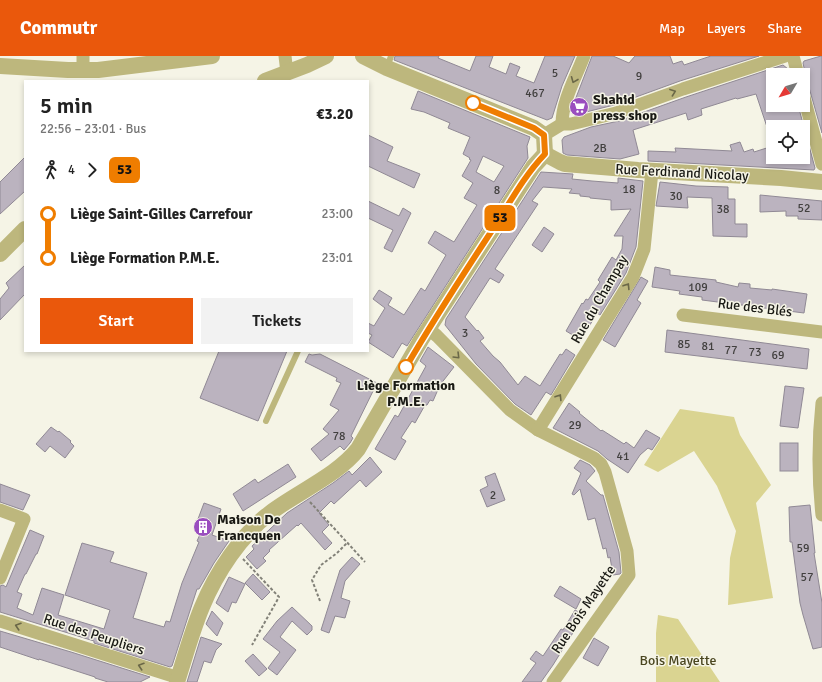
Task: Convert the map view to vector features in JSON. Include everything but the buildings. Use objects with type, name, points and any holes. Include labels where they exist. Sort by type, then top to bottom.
[{"type":"street","points":[[0,66],[83,63],[116,68],[212,56]]},
{"type":"street","points":[[285,56],[287,73]]},
{"type":"street","points":[[268,80],[326,56]]},
{"type":"street","points":[[363,56],[389,62],[534,128],[544,135]]},
{"type":"street","points":[[562,124],[564,105],[584,56]]},
{"type":"street","points":[[544,135],[562,124],[571,124],[616,113],[683,89],[785,56]]},
{"type":"street","points":[[793,56],[796,68]]},
{"type":"street","points":[[808,112],[822,164]]},
{"type":"street","points":[[178,680],[203,605],[212,586],[233,553],[258,523],[274,510],[344,463],[358,449],[429,329],[533,167],[545,154],[544,135]]},
{"type":"street","name":"Rue Ferdinand Nicolay","points":[[545,154],[565,164],[822,182]]},
{"type":"street","name":"Rue du Champay","points":[[538,430],[633,277],[639,264],[644,249],[652,171]]},
{"type":"street","points":[[0,254],[24,230]]},
{"type":"street","name":"Rue des Blés","points":[[683,315],[822,332]]},
{"type":"street","name":"Rue Bois Mayette","points":[[429,329],[506,407],[538,430],[594,458],[601,464],[605,472],[627,551],[629,575],[553,682]]},
{"type":"street","points":[[822,403],[820,424],[822,515]]},
{"type":"street","points":[[0,510],[24,519],[0,578]]},
{"type":"street","name":"Rue des Peupliers","points":[[0,621],[178,680]]},
{"type":"lane","points":[[266,421],[298,352]]},
{"type":"path","points":[[302,491],[365,562]]},
{"type":"path","points":[[320,601],[312,580],[321,565],[347,543]]},
{"type":"path","points":[[233,553],[243,560],[279,597],[252,645]]},
{"type":"green space","points":[[680,409],[734,417],[740,435],[771,485],[756,503],[773,598],[728,605],[730,558],[736,531],[717,486],[694,451],[658,472],[644,465]]},
{"type":"green space","name":"Bois Mayette","points":[[658,615],[678,619],[720,682],[656,682],[656,633]]},
{"type":"bus line","name":"53","points":[[406,367],[421,340],[533,167],[545,154],[544,135],[534,128],[473,103]]},
{"type":"place","name":"Shahid press shop","points":[[579,107]]},
{"type":"place","name":"Liège Formation P.M.E.","points":[[406,367]]},
{"type":"place","name":"Maison De Francquen","points":[[203,527]]}]
